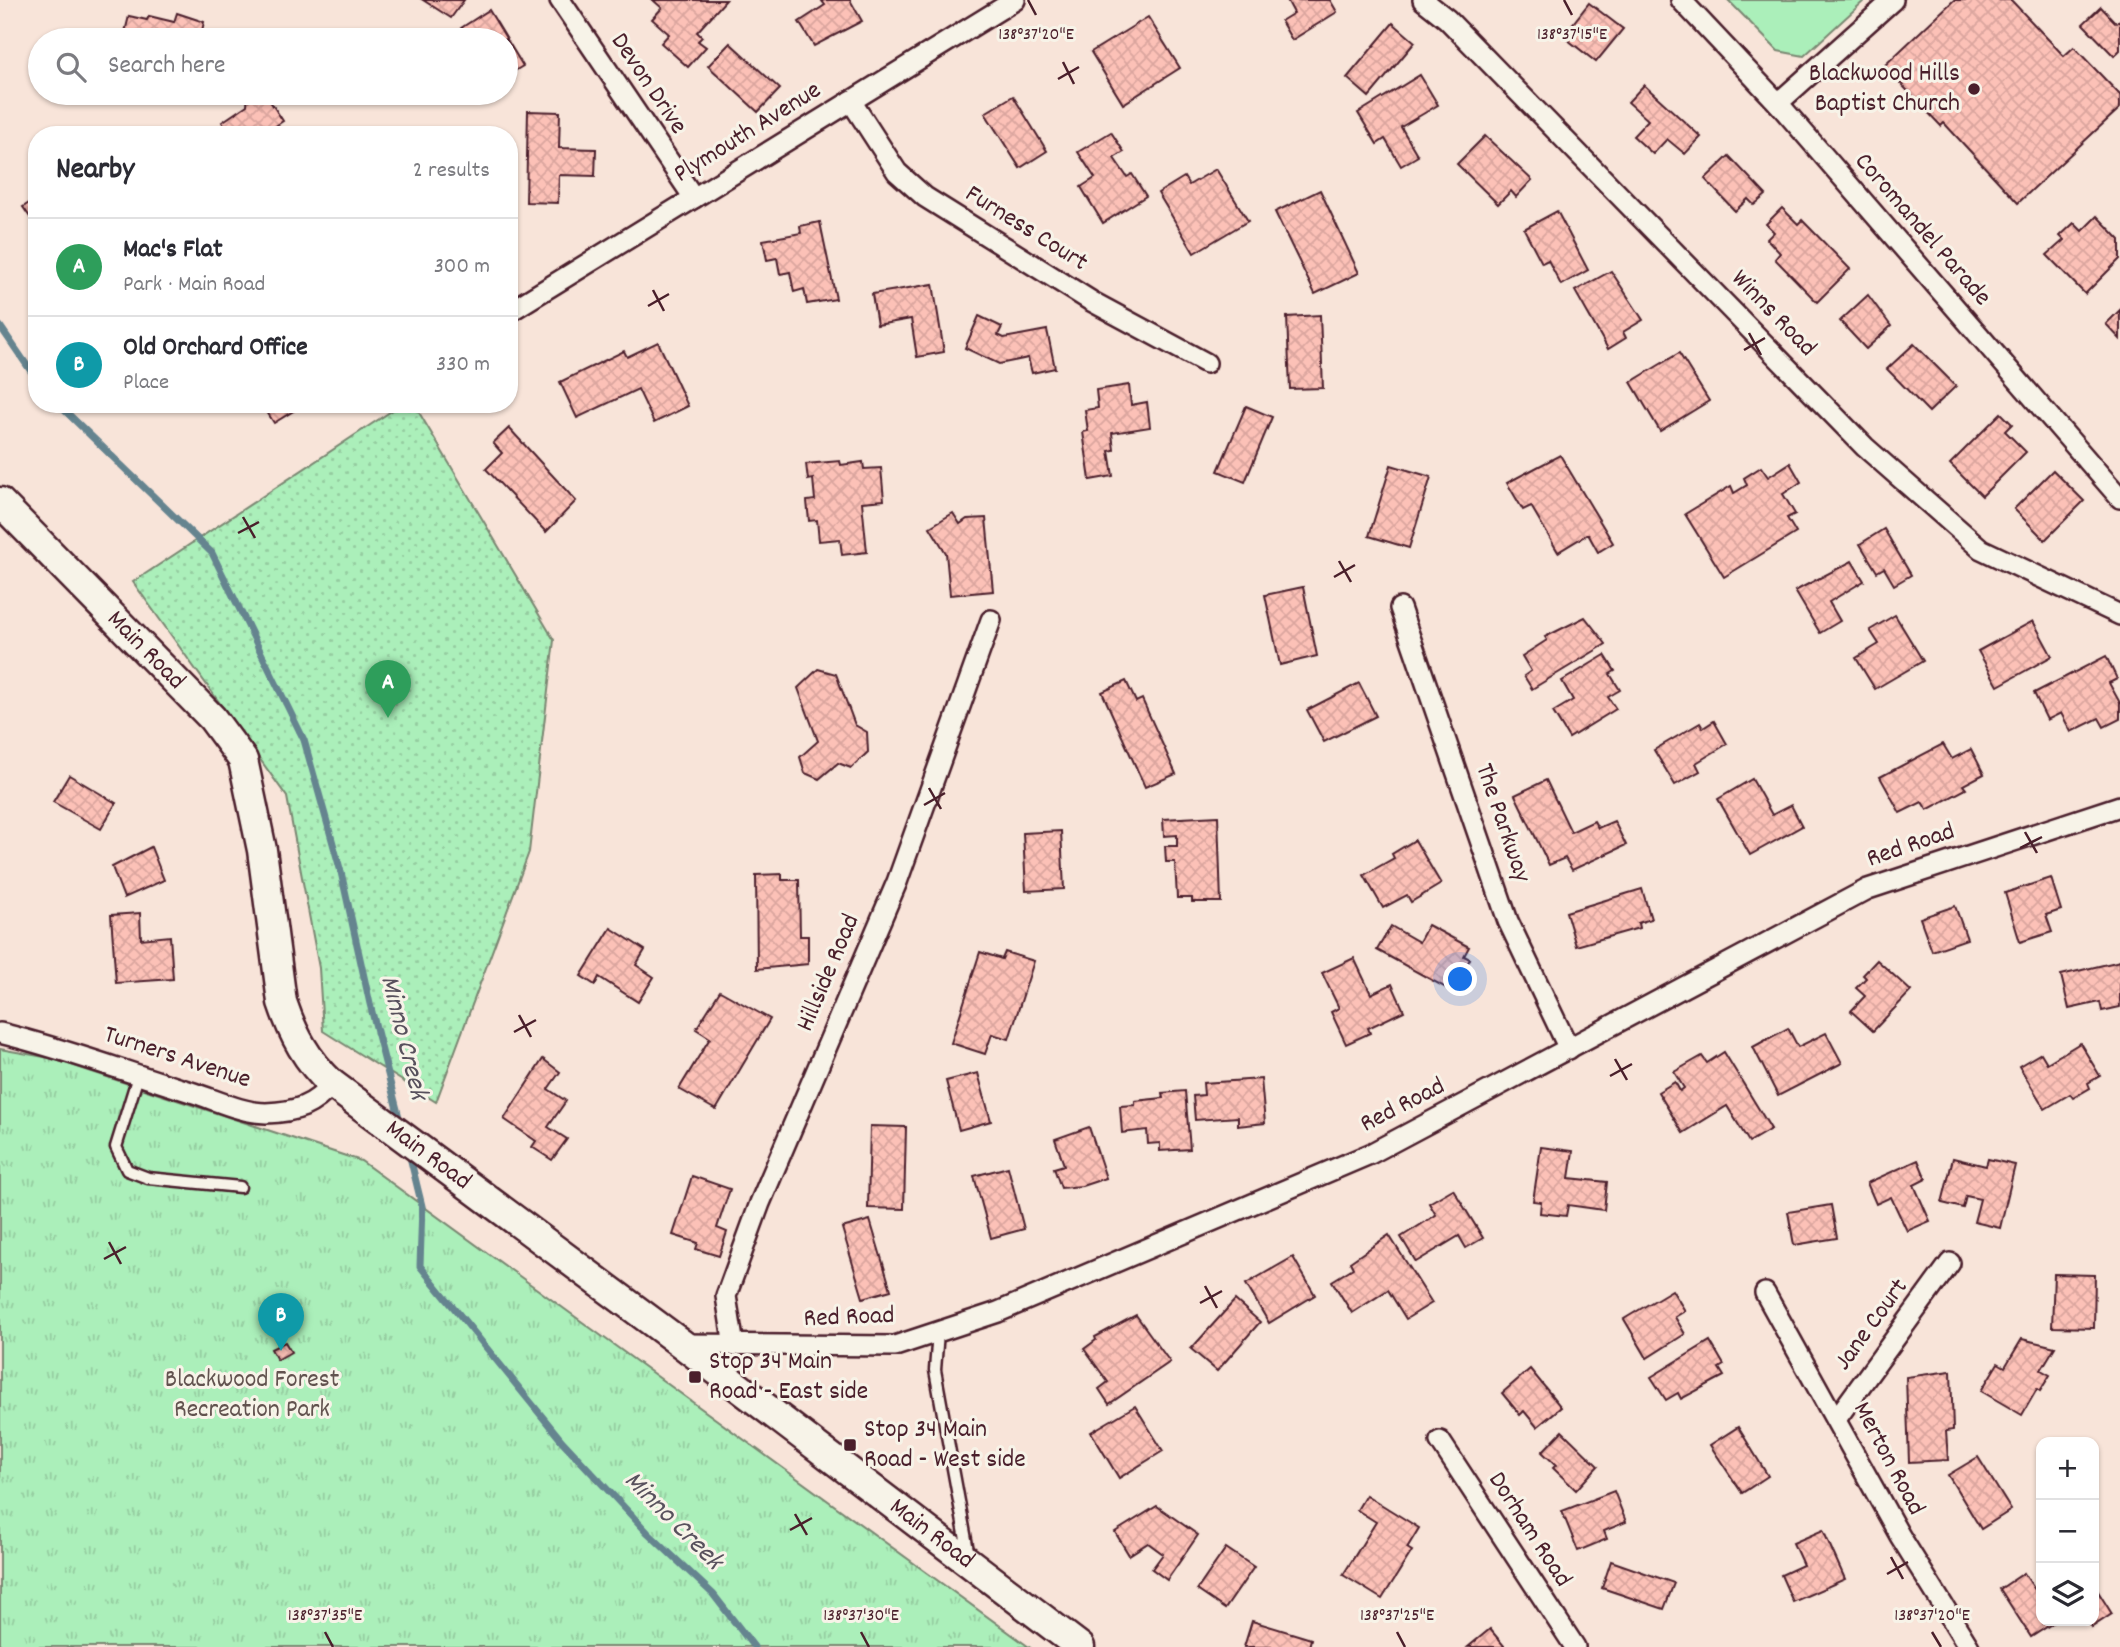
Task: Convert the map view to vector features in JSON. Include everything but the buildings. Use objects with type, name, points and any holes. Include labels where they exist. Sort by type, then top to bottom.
[{"type":"main road","name":"Main Road","points":[[0,502],[212,718],[243,760],[262,850],[282,1002],[289,1025],[312,1065],[332,1084],[387,1126],[682,1344],[1080,1647]]},
{"type":"street","name":"Devon Drive","points":[[560,0],[694,198]]},
{"type":"street","name":"Plymouth Avenue","points":[[518,306],[1015,0]]},
{"type":"street","name":"Winns Road","points":[[1423,0],[1447,19],[1876,457],[1981,549],[2120,615]]},
{"type":"street","name":"Coromandel Parade","points":[[1681,0],[1778,103],[2120,498]]},
{"type":"street","points":[[1778,103],[1893,0]]},
{"type":"street","name":"Furness Court","points":[[851,101],[897,172],[925,197],[1091,300],[1206,363]]},
{"type":"street","name":"The Parkway","points":[[1400,608],[1508,920],[1569,1049]]},
{"type":"street","name":"Hillside Road","points":[[734,1346],[726,1296],[760,1203],[897,882],[991,620]]},
{"type":"street","name":"Red Road","points":[[682,1344],[895,1346],[998,1312],[1370,1154],[1868,889],[2120,806]]},
{"type":"street","name":"Turners Avenue","points":[[0,1033],[68,1049],[138,1076],[264,1113],[298,1109],[317,1102],[332,1084]]},
{"type":"street","name":"Jane Court","points":[[1837,1418],[1950,1263]]},
{"type":"street","name":"Merton Road","points":[[1765,1293],[1837,1418],[1900,1536],[1969,1647]]},
{"type":"street","name":"Dorham Road","points":[[1440,1441],[1575,1647]]},
{"type":"lane","points":[[138,1076],[116,1147],[127,1170],[148,1178],[240,1186]]},
{"type":"lane","points":[[938,1332],[935,1370],[970,1563]]},
{"type":"green space","points":[[1728,0],[1865,0],[1804,56],[1778,51]]},
{"type":"green space","points":[[388,413],[419,413],[554,640],[529,852],[436,1102],[323,1031],[319,968],[287,797],[133,582]]},
{"type":"green space","name":"Blackwood Forest Recreation Park","points":[[0,1049],[50,1058],[361,1161],[1029,1647],[0,1647]]},
{"type":"waterway","name":"Minno Creek","points":[[0,326],[28,367]]},
{"type":"waterway","name":"Minno Creek","points":[[67,413],[212,553],[304,740],[341,872],[370,1004],[401,1125]]},
{"type":"waterway","name":"Minno Creek","points":[[409,1153],[422,1206],[420,1266],[562,1441],[648,1533],[713,1594],[754,1647]]},
{"type":"place","name":"Blackwood Hills Baptist Church","points":[[1974,89]]},
{"type":"place","name":"Mac's Flat","points":[[388,718]]},
{"type":"place","name":"Old Orchard Office","points":[[281,1351]]},
{"type":"place","name":"Stop 34 Main Road - East side","points":[[695,1377]]},
{"type":"place","name":"Stop 34 Main Road - West side","points":[[850,1445]]}]
